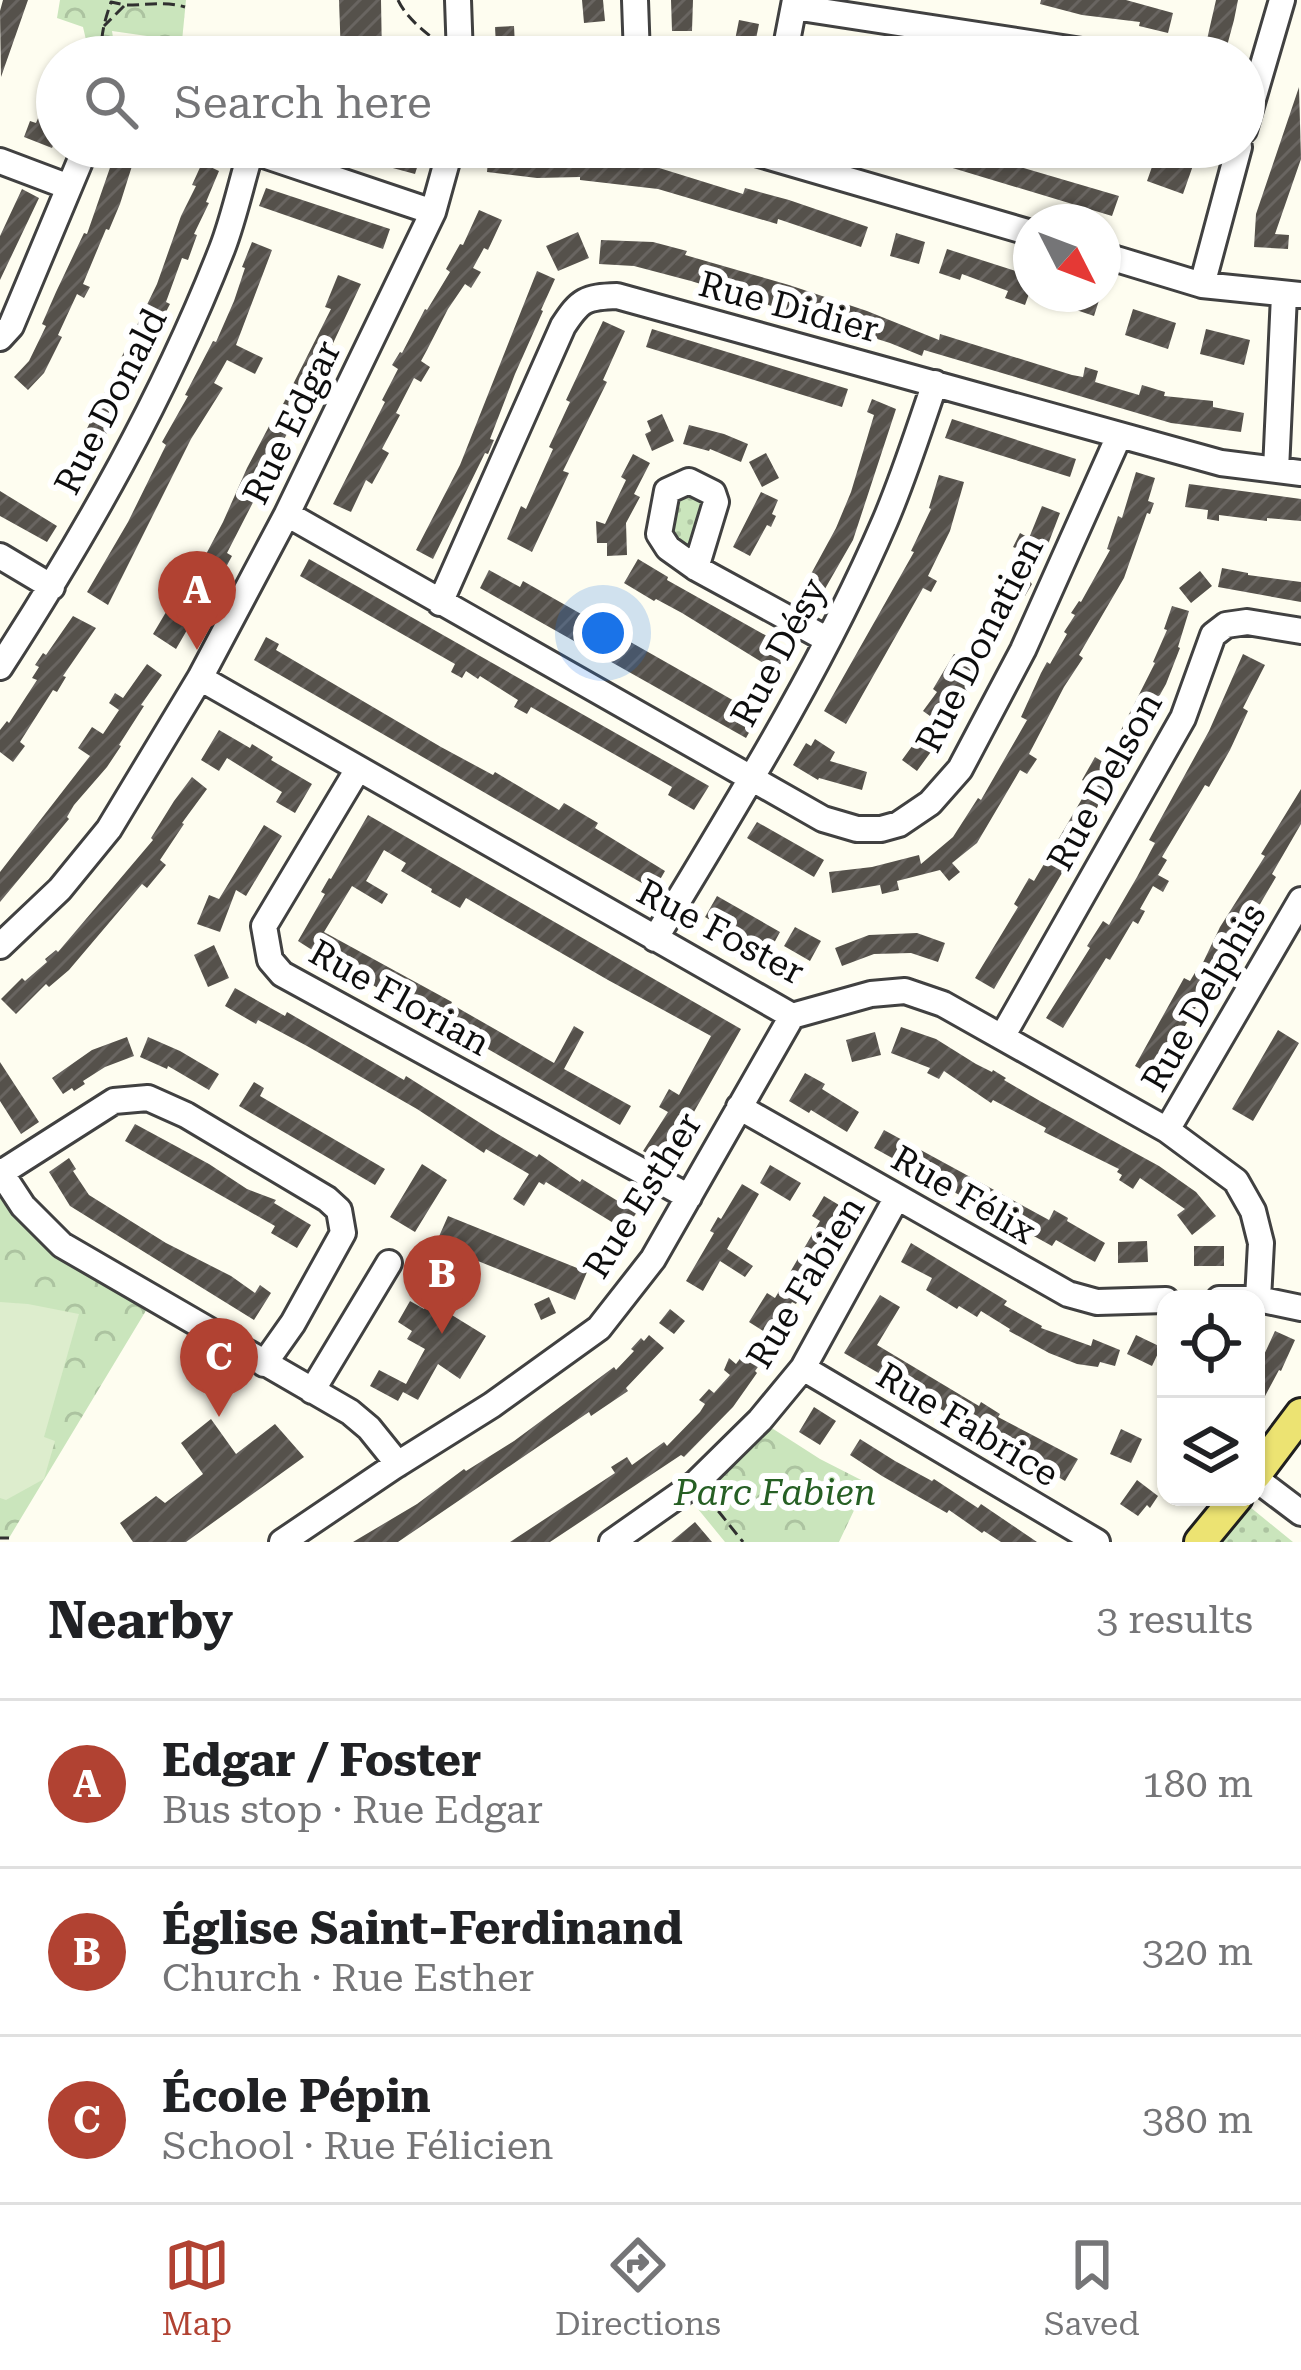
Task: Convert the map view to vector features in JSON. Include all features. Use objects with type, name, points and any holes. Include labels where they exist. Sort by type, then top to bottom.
[{"type":"main road","points":[[1265,1464],[1301,1414]]},
{"type":"main road","points":[[1200,1542],[1230,1506]]},
{"type":"street","points":[[458,0],[459,36]]},
{"type":"street","points":[[634,0],[636,36]]},
{"type":"street","points":[[1265,49],[1282,0]]},
{"type":"street","points":[[788,36],[795,4],[991,36]]},
{"type":"street","points":[[0,161],[69,187]]},
{"type":"street","points":[[0,338],[11,326],[77,168]]},
{"type":"street","name":"Rue Donald","points":[[0,667],[109,488],[178,354],[224,244],[241,168]]},
{"type":"street","points":[[302,168],[434,212]]},
{"type":"street","name":"Rue Edgar","points":[[0,946],[60,889],[109,829],[200,678],[287,514],[434,212],[446,168]]},
{"type":"street","points":[[812,168],[1013,228]]},
{"type":"street","points":[[1202,285],[1233,168]]},
{"type":"street","points":[[1121,260],[1202,285],[1293,295],[1289,471]]},
{"type":"street","name":"Rue Didier","points":[[440,603],[563,326],[578,303],[594,296],[617,296],[1221,463],[1289,471]]},
{"type":"street","name":"Rue Désy","points":[[655,939],[752,778],[827,640],[886,520],[935,383]]},
{"type":"street","name":"Rue Donatien","points":[[287,514],[823,819],[881,830],[930,803],[959,769],[1022,650],[1119,436]]},
{"type":"street","points":[[0,556],[52,587]]},
{"type":"street","points":[[696,568],[827,640]]},
{"type":"street","name":"Rue Delson","points":[[1002,1037],[1183,718],[1214,635],[1226,625],[1247,622],[1301,631]]},
{"type":"street","name":"Rue Foster","points":[[200,678],[792,1016],[871,994],[905,991],[943,1004],[1167,1130],[1235,1181],[1246,1197],[1261,1243],[1258,1290]]},
{"type":"street","name":"Rue Florian","points":[[358,769],[264,926],[270,960],[282,974],[689,1197]]},
{"type":"street","name":"Rue Delphis","points":[[1167,1130],[1301,900]]},
{"type":"street","name":"Rue Esther","points":[[282,1542],[493,1406],[599,1328],[653,1259],[792,1016]]},
{"type":"street","points":[[264,1364],[293,1323],[343,1232],[339,1210],[327,1199],[186,1114],[148,1098],[114,1101],[1,1172],[23,1206],[62,1245],[264,1364],[350,1412],[370,1428],[398,1464]]},
{"type":"street","name":"Rue Félix","points":[[739,1107],[1067,1294],[1097,1302],[1157,1300]]},
{"type":"street","name":"Rue Fabien","points":[[612,1542],[695,1483],[760,1420],[803,1368],[896,1197]]},
{"type":"street","points":[[312,1391],[389,1263]]},
{"type":"street","points":[[1265,1301],[1301,1309]]},
{"type":"street","name":"Rue Fabrice","points":[[803,1368],[1096,1542]]},
{"type":"street","points":[[1265,1483],[1301,1513]]},
{"type":"path","points":[[398,0],[431,36]]},
{"type":"path","points":[[102,36],[111,1],[149,5],[167,1],[185,7]]},
{"type":"path","points":[[104,26],[125,5]]},
{"type":"path","points":[[695,1483],[743,1542]]},
{"type":"path","points":[[0,1538],[9,1538]]},
{"type":"green space","points":[[60,0],[186,0],[182,36],[112,31],[113,36],[85,36],[83,27],[57,18]]},
{"type":"green space","points":[[667,491],[713,493],[696,568],[668,548]]},
{"type":"green space","points":[[0,1171],[19,1200],[153,1299],[9,1538],[0,1538]]},
{"type":"green space","points":[[0,1302],[79,1314],[44,1437],[55,1441],[44,1479],[6,1500],[0,1498]]},
{"type":"green space","name":"Parc Fabien","points":[[767,1425],[867,1483],[839,1542],[725,1542],[689,1498]]},
{"type":"green space","points":[[1250,1507],[1293,1542],[1219,1542]]},
{"type":"building","points":[[3,0],[28,0],[1,77],[0,11]]},
{"type":"building","points":[[339,0],[381,0],[382,36],[340,36]]},
{"type":"building","points":[[582,0],[603,0],[605,21],[584,23]]},
{"type":"building","points":[[671,0],[693,0],[692,31],[672,31]]},
{"type":"building","points":[[1041,0],[1126,0],[1173,13],[1168,33],[1139,26],[1140,22],[1082,15],[1040,4]]},
{"type":"building","points":[[1216,0],[1238,0],[1229,36],[1208,36]]},
{"type":"building","points":[[739,20],[759,24],[757,36],[736,36]]},
{"type":"building","points":[[514,26],[514,36],[495,36],[495,27]]},
{"type":"building","points":[[1299,87],[1301,159],[1275,234],[1289,235],[1288,249],[1254,247],[1256,214]]},
{"type":"building","points":[[30,121],[36,123],[36,142],[24,137]]},
{"type":"building","points":[[110,168],[131,168],[83,284],[90,287],[84,298],[77,294],[44,373],[28,390],[14,377],[29,361],[56,292],[87,234]]},
{"type":"building","points":[[200,168],[219,171],[188,260],[182,258],[166,302],[170,304],[82,485],[64,476],[157,284],[196,186],[192,185]]},
{"type":"building","points":[[487,168],[659,168],[743,194],[745,188],[789,200],[868,227],[861,247],[778,219],[777,224],[658,189],[580,177],[487,172]]},
{"type":"building","points":[[953,168],[1024,168],[1119,196],[1116,204],[1072,204]]},
{"type":"building","points":[[1152,168],[1192,168],[1183,194],[1147,181]]},
{"type":"building","points":[[266,188],[390,229],[383,249],[259,206]]},
{"type":"building","points":[[22,189],[39,198],[0,280],[0,236]]},
{"type":"building","points":[[479,210],[502,220],[473,268],[481,272],[471,288],[465,284],[448,309],[421,361],[430,367],[421,382],[414,378],[396,413],[400,415],[382,449],[389,453],[372,484],[366,480],[351,512],[333,504],[385,402],[398,369],[392,365],[450,272],[446,269]]},
{"type":"building","points":[[578,232],[589,258],[558,271],[546,246]]},
{"type":"building","points":[[896,233],[925,242],[919,264],[890,256]]},
{"type":"building","points":[[601,240],[653,242],[687,251],[685,255],[867,311],[939,340],[940,334],[1072,375],[1083,377],[1085,367],[1098,371],[1095,382],[1139,395],[1142,385],[1165,392],[1164,396],[1213,401],[1213,407],[1244,413],[1241,432],[1171,423],[924,350],[922,356],[691,281],[634,266],[599,264]]},
{"type":"building","points":[[252,242],[272,250],[236,345],[263,358],[255,374],[227,360],[214,383],[223,388],[191,439],[108,605],[87,592],[128,522],[166,445],[162,442],[216,342]]},
{"type":"building","points":[[947,249],[1013,270],[1013,301],[1005,298],[1008,291],[962,274],[960,280],[939,273]]},
{"type":"building","points":[[537,271],[555,279],[488,454],[433,559],[416,550],[460,465]]},
{"type":"building","points":[[338,275],[361,284],[319,373],[325,376],[295,418],[271,465],[275,467],[227,553],[232,556],[176,649],[153,634],[194,577],[223,522],[331,309],[325,307]]},
{"type":"building","points":[[1133,309],[1176,323],[1168,349],[1125,335]]},
{"type":"building","points":[[603,321],[625,331],[532,552],[507,539],[553,449],[549,447],[570,402],[566,400]]},
{"type":"building","points":[[652,329],[848,389],[842,407],[646,347]]},
{"type":"building","points":[[1206,329],[1250,340],[1244,365],[1200,354]]},
{"type":"building","points":[[872,399],[896,409],[853,540],[822,594],[805,585],[851,492],[874,415],[867,412]]},
{"type":"building","points":[[662,414],[674,441],[652,451],[645,434],[651,431],[647,421]]},
{"type":"building","points":[[952,419],[1076,459],[1070,477],[945,438]]},
{"type":"building","points":[[689,425],[748,444],[741,462],[683,444]]},
{"type":"building","points":[[766,453],[779,478],[762,487],[749,462]]},
{"type":"building","points":[[633,454],[650,463],[626,523],[627,555],[607,556],[607,543],[597,543],[596,521],[605,524]]},
{"type":"building","points":[[1136,472],[1155,478],[1148,501],[1154,503],[1124,578],[1029,754],[1037,759],[1027,774],[1020,770],[977,843],[952,863],[960,872],[949,881],[940,870],[897,881],[899,890],[882,894],[880,885],[832,893],[829,872],[919,855],[921,864],[953,837],[981,800],[1027,720],[1021,717],[1047,662],[1050,664],[1067,634],[1075,615],[1071,613],[1110,550]]},
{"type":"building","points":[[939,475],[964,482],[950,531],[928,576],[937,581],[931,592],[923,588],[846,724],[824,711],[914,552]]},
{"type":"building","points":[[1189,484],[1301,499],[1301,521],[1219,515],[1219,521],[1207,519],[1208,510],[1185,507]]},
{"type":"building","points":[[0,491],[57,526],[47,542],[0,516]]},
{"type":"building","points":[[761,492],[778,500],[772,514],[776,516],[750,556],[733,547]]},
{"type":"building","points":[[1042,506],[1060,513],[1032,584],[944,726],[923,711],[954,654],[962,659],[979,630],[1022,551],[1013,547],[1020,533],[1029,538]]},
{"type":"building","points":[[309,559],[709,786],[694,810],[668,795],[672,787],[531,707],[527,714],[514,707],[518,700],[480,676],[466,671],[462,678],[451,672],[455,664],[300,576]]},
{"type":"building","points":[[638,559],[790,649],[776,671],[624,583]]},
{"type":"building","points":[[1222,568],[1301,582],[1301,602],[1218,587]]},
{"type":"building","points":[[489,570],[520,587],[523,581],[759,715],[746,738],[480,588]]},
{"type":"building","points":[[1200,571],[1212,586],[1191,603],[1179,588]]},
{"type":"building","points":[[1172,606],[1189,611],[1166,684],[994,989],[975,978],[1018,907],[1014,904],[1029,878],[1034,881],[1090,785],[1082,780],[1095,757],[1103,762],[1119,734],[1155,663]]},
{"type":"building","points":[[73,616],[96,628],[20,742],[25,746],[13,762],[0,752],[0,730],[37,680],[32,678],[39,667],[35,665]]},
{"type":"building","points":[[266,637],[279,644],[276,650],[441,747],[559,810],[564,803],[598,823],[595,828],[665,871],[654,890],[254,660]]},
{"type":"building","points":[[1243,654],[1265,665],[1243,708],[1248,711],[1230,750],[1162,857],[1167,860],[1158,875],[1169,881],[1163,892],[1153,886],[1140,909],[1145,911],[1138,924],[1133,921],[1110,960],[1106,958],[1063,1028],[1046,1018],[1103,921],[1109,925],[1137,877],[1155,843],[1149,840],[1209,731]]},
{"type":"building","points":[[147,664],[162,675],[121,746],[74,805],[69,819],[0,902],[0,872],[90,756],[78,748],[92,727],[103,734],[119,710],[109,703],[115,693],[123,698]]},
{"type":"building","points":[[219,730],[250,748],[252,744],[312,784],[295,813],[276,802],[282,792],[227,758],[219,771],[201,760]]},
{"type":"building","points":[[918,738],[933,749],[917,771],[902,760]]},
{"type":"building","points":[[815,739],[835,752],[830,761],[867,772],[862,790],[818,780],[793,765],[806,743],[811,746]]},
{"type":"building","points":[[192,777],[207,789],[160,860],[166,865],[147,888],[142,884],[69,970],[49,987],[46,984],[16,1014],[1,999],[58,952],[153,840]]},
{"type":"building","points":[[1301,789],[1301,824],[1218,976],[1155,1077],[1135,1066],[1184,978],[1190,981],[1198,973]]},
{"type":"building","points":[[368,815],[741,1029],[665,1163],[643,1151],[668,1112],[659,1107],[669,1089],[679,1095],[711,1036],[466,898],[460,908],[431,892],[401,871],[406,863],[384,850],[366,881],[388,894],[382,904],[352,886],[324,932],[554,1063],[574,1026],[584,1032],[564,1069],[631,1106],[620,1125],[441,1022],[439,1026],[411,1010],[343,968],[347,961],[328,949],[323,957],[298,941],[325,894],[321,892]]},
{"type":"building","points":[[757,822],[824,860],[814,877],[747,838]]},
{"type":"building","points":[[264,825],[282,836],[246,896],[236,890],[220,932],[197,924],[209,895],[219,899]]},
{"type":"building","points":[[717,896],[780,932],[768,954],[705,917]]},
{"type":"building","points":[[795,927],[821,941],[810,961],[784,946]]},
{"type":"building","points":[[917,933],[945,943],[938,962],[911,953],[874,954],[842,966],[835,948],[869,935]]},
{"type":"building","points":[[214,945],[229,978],[208,987],[194,955]]},
{"type":"building","points":[[235,988],[285,1016],[287,1012],[404,1080],[406,1076],[580,1182],[639,1209],[625,1230],[546,1182],[539,1182],[524,1206],[513,1199],[529,1174],[486,1149],[484,1153],[307,1046],[225,1006]]},
{"type":"building","points":[[901,1027],[936,1039],[1159,1166],[1196,1192],[1216,1216],[1192,1235],[1177,1215],[1185,1209],[1140,1178],[1133,1189],[1119,1180],[1119,1169],[991,1103],[944,1071],[939,1079],[927,1073],[930,1068],[891,1053]]},
{"type":"building","points":[[1278,1030],[1299,1043],[1253,1121],[1232,1109]]},
{"type":"building","points":[[875,1032],[881,1055],[852,1062],[846,1040]]},
{"type":"building","points":[[127,1037],[134,1056],[105,1067],[63,1094],[52,1078],[92,1050]]},
{"type":"building","points":[[148,1037],[219,1074],[209,1090],[168,1066],[140,1057]]},
{"type":"building","points":[[0,1062],[39,1122],[21,1134],[0,1101]]},
{"type":"building","points":[[805,1073],[859,1112],[847,1132],[789,1101]]},
{"type":"building","points":[[254,1082],[264,1088],[260,1096],[385,1169],[375,1185],[239,1106]]},
{"type":"building","points":[[135,1124],[247,1189],[276,1200],[274,1203],[311,1225],[297,1248],[271,1233],[275,1226],[125,1141]]},
{"type":"building","points":[[884,1130],[1049,1220],[1054,1210],[1068,1218],[1105,1243],[1095,1262],[1056,1240],[1052,1246],[874,1148]]},
{"type":"building","points":[[69,1158],[89,1195],[255,1293],[260,1285],[271,1293],[254,1320],[70,1206],[49,1172]]},
{"type":"building","points":[[422,1164],[447,1180],[415,1232],[390,1217]]},
{"type":"building","points":[[770,1165],[801,1183],[790,1201],[760,1183]]},
{"type":"building","points":[[742,1184],[759,1194],[727,1249],[753,1266],[745,1277],[720,1261],[703,1291],[686,1281],[718,1217],[721,1219]]},
{"type":"building","points":[[824,1196],[849,1211],[796,1304],[792,1302],[771,1336],[749,1322],[767,1293],[775,1298],[820,1221],[812,1216]]},
{"type":"building","points":[[448,1216],[587,1272],[575,1300],[443,1247],[437,1241]]},
{"type":"building","points":[[1147,1241],[1148,1262],[1118,1263],[1118,1242]]},
{"type":"building","points":[[911,1243],[1007,1301],[1004,1305],[1041,1328],[1091,1346],[1093,1339],[1120,1350],[1115,1366],[1077,1364],[1009,1331],[981,1311],[977,1317],[957,1309],[926,1290],[932,1278],[901,1262]]},
{"type":"building","points":[[1194,1246],[1224,1246],[1224,1266],[1194,1266]]},
{"type":"building","points":[[880,1295],[900,1307],[877,1345],[1078,1459],[1065,1481],[844,1353]]},
{"type":"building","points":[[549,1297],[556,1313],[541,1320],[534,1304]]},
{"type":"building","points":[[410,1301],[424,1309],[429,1301],[486,1336],[460,1379],[438,1364],[418,1400],[403,1392],[398,1401],[370,1386],[379,1370],[406,1384],[425,1349],[407,1339],[412,1331],[398,1322]]},
{"type":"building","points":[[670,1309],[685,1321],[674,1334],[659,1323]]},
{"type":"building","points":[[1275,1331],[1295,1340],[1265,1396],[1265,1353]]},
{"type":"building","points":[[649,1335],[664,1348],[628,1391],[591,1416],[589,1412],[398,1542],[353,1542],[514,1441],[614,1367],[616,1370],[641,1338],[644,1341]]},
{"type":"building","points":[[1136,1335],[1157,1345],[1152,1366],[1127,1354]]},
{"type":"building","points":[[748,1348],[763,1360],[757,1373],[733,1407],[684,1457],[550,1542],[510,1542],[615,1473],[611,1467],[627,1457],[632,1465],[664,1442],[667,1446],[700,1412],[705,1404],[699,1400],[709,1389],[714,1393],[730,1375],[724,1370],[729,1358],[736,1364]]},
{"type":"building","points":[[814,1407],[836,1421],[820,1445],[799,1432]]},
{"type":"building","points":[[211,1419],[236,1454],[275,1424],[304,1457],[186,1542],[133,1542],[120,1523],[156,1496],[165,1503],[203,1474],[181,1443]]},
{"type":"building","points":[[1121,1429],[1142,1439],[1131,1463],[1110,1454]]},
{"type":"building","points":[[860,1439],[978,1508],[981,1504],[1037,1542],[1001,1542],[882,1476],[850,1455]]},
{"type":"building","points":[[1137,1480],[1157,1495],[1138,1516],[1120,1504]]},
{"type":"building","points":[[695,1522],[712,1542],[671,1542]]},
{"type":"place","name":"Edgar / Foster","points":[[197,650]]},
{"type":"place","name":"Église Saint-Ferdinand","points":[[442,1334]]},
{"type":"place","name":"École Pépin","points":[[219,1417]]}]
